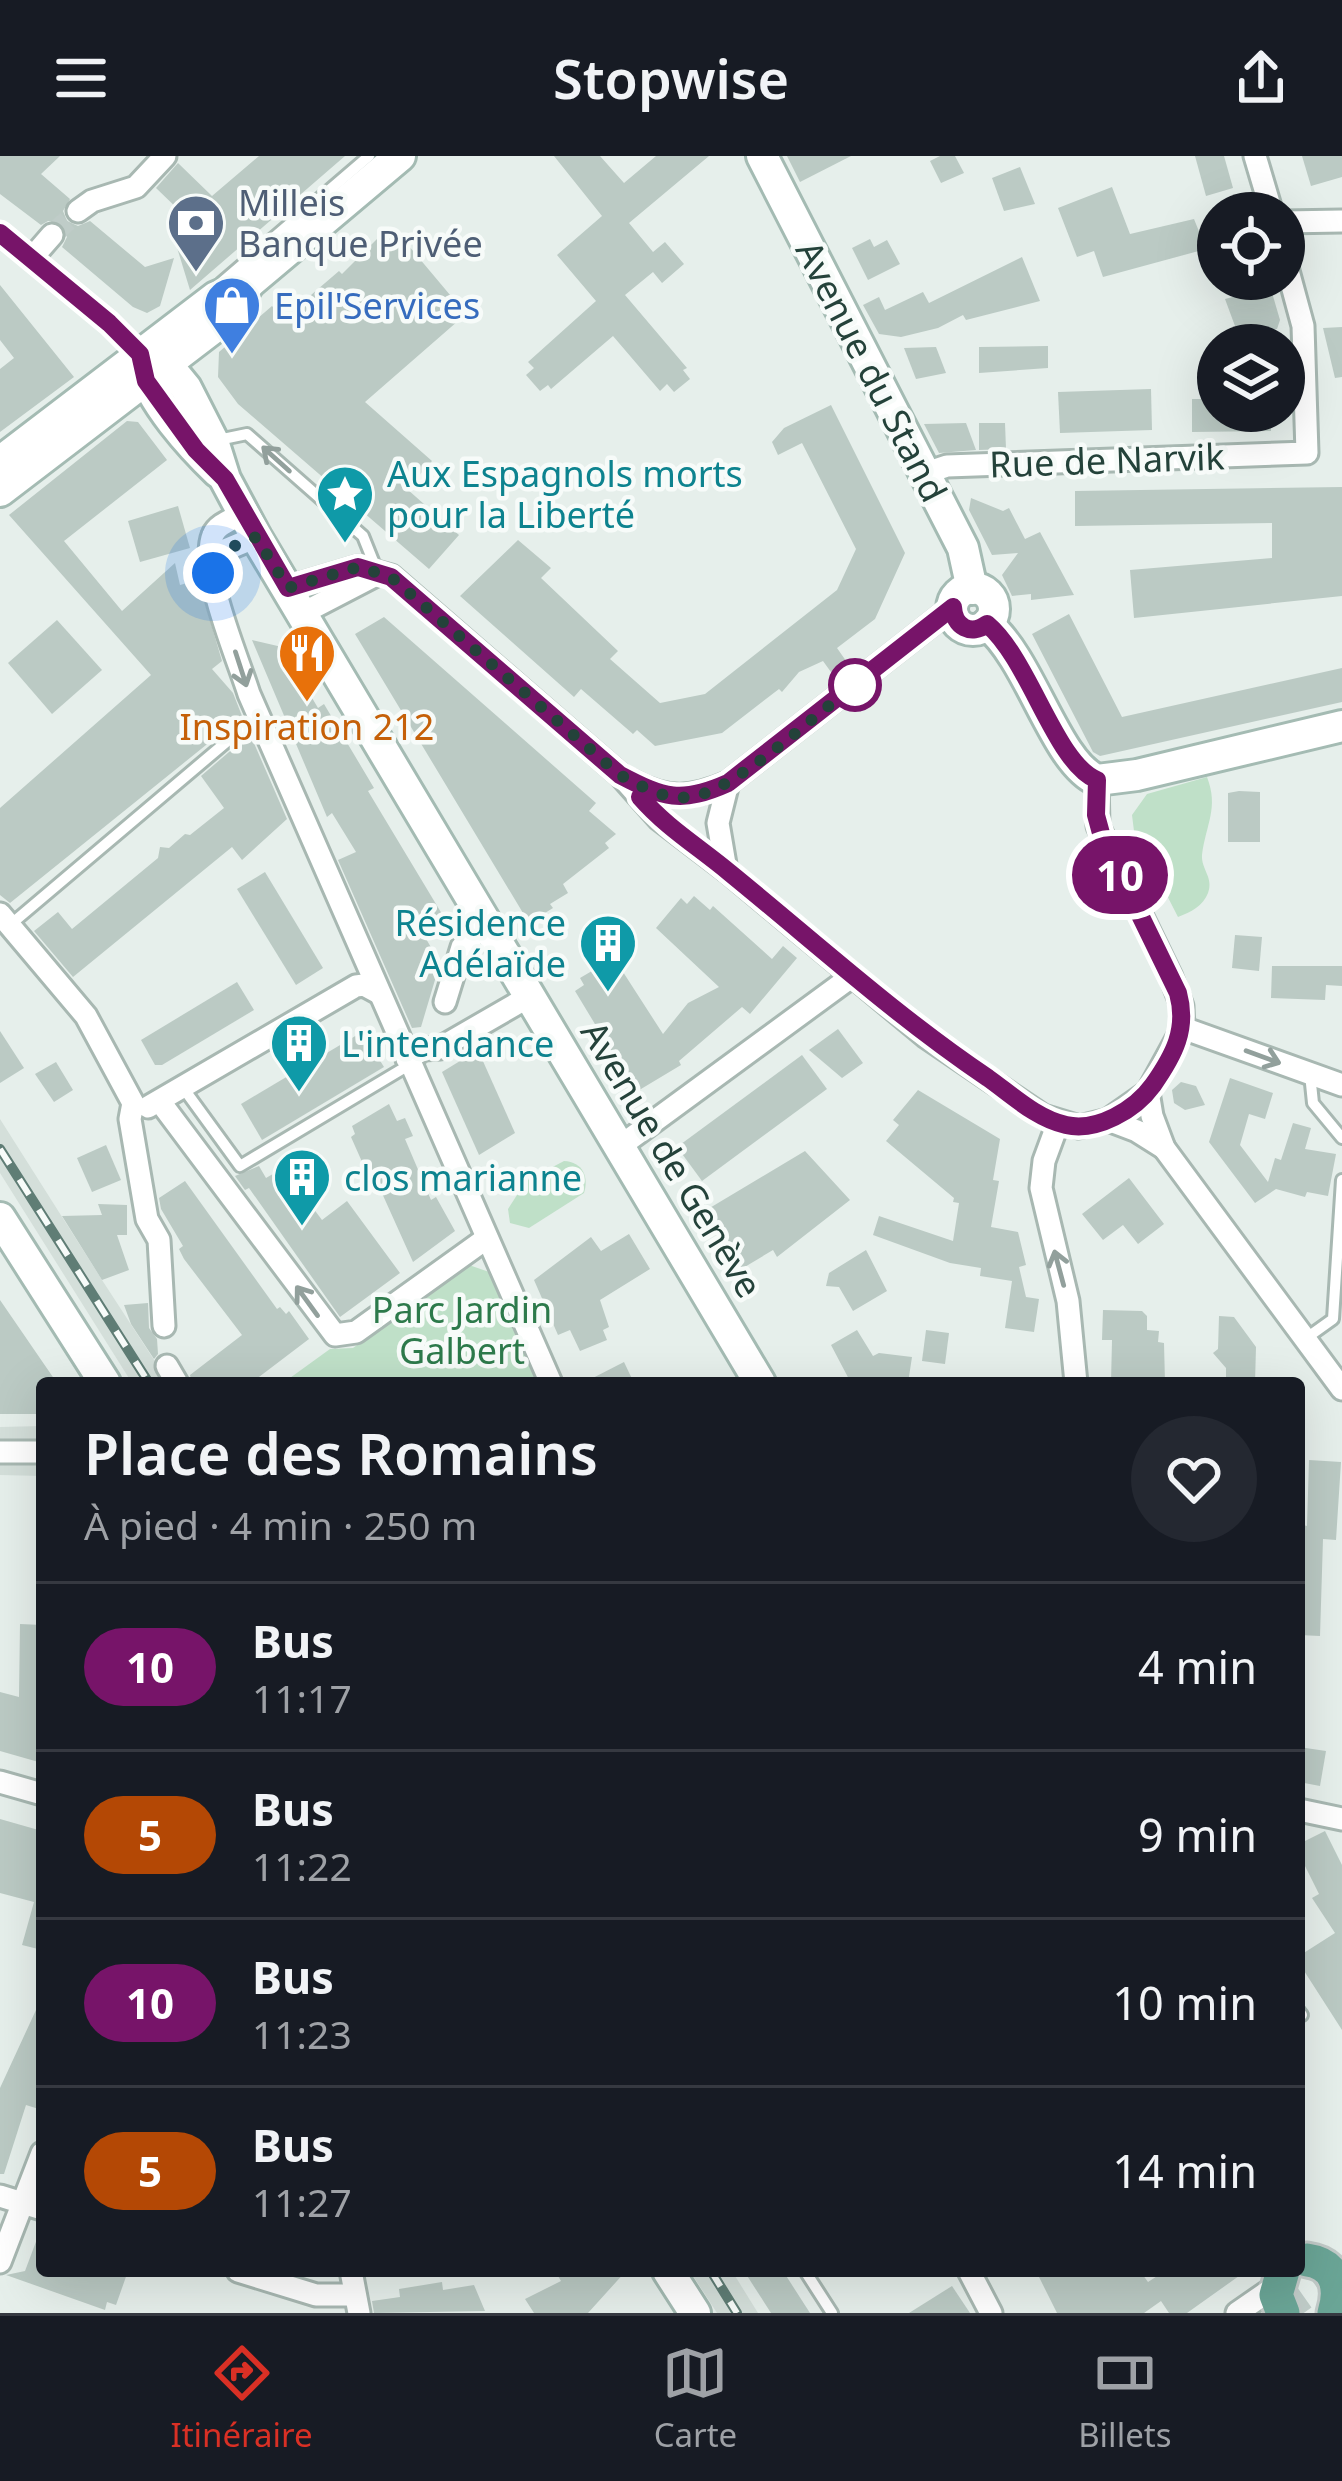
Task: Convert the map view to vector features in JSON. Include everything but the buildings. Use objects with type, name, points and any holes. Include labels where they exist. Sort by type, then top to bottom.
[{"type":"main road","points":[[0,461],[229,316],[249,284],[400,156]]},
{"type":"main road","name":"Avenue du Stand","points":[[762,156],[966,556],[962,598],[985,592],[993,602],[987,624],[1015,654],[1076,765],[1097,780]]},
{"type":"main road","points":[[0,490],[151,367],[184,321],[216,297],[249,284]]},
{"type":"main road","name":"Avenue de Genève","points":[[151,367],[186,388],[250,525],[756,1377]]},
{"type":"main road","name":"Avenue de Genève","points":[[151,367],[196,450],[225,479]]},
{"type":"main road","points":[[1097,780],[1137,775],[1342,726]]},
{"type":"main road","points":[[0,1218],[101,1377]]},
{"type":"main road","points":[[1305,2262],[1342,2238]]},
{"type":"main road","points":[[1305,2269],[1324,2264],[1336,2276],[1341,2290],[1337,2310]]},
{"type":"main road","points":[[672,2277],[695,2313]]},
{"type":"street","points":[[78,211],[92,200],[136,188],[165,156]]},
{"type":"street","points":[[1255,156],[1266,192]]},
{"type":"street","points":[[1305,221],[1342,220]]},
{"type":"street","points":[[32,258],[52,235]]},
{"type":"street","name":"Rue de Narvik","points":[[926,473],[940,466],[1307,453],[1303,326],[1296,300]]},
{"type":"street","points":[[250,525],[211,556],[216,589],[257,716],[377,992],[413,1058],[548,1377]]},
{"type":"street","points":[[296,601],[358,567],[391,577],[620,775],[659,819],[727,870],[851,977],[925,1036],[1058,1123],[1079,1127],[1108,1120],[1148,1091],[1184,1028],[1178,993],[1098,826],[1097,780]]},
{"type":"street","points":[[620,775],[653,793],[673,796],[702,794],[728,783],[962,598]]},
{"type":"street","points":[[727,870],[718,824],[728,783]]},
{"type":"street","points":[[5,920],[86,1016],[133,1103],[130,1119],[147,1219],[159,1240],[164,1326]]},
{"type":"street","points":[[445,1002],[462,947],[487,922]]},
{"type":"street","points":[[619,1147],[851,977]]},
{"type":"street","points":[[133,1103],[145,1108],[161,1103],[356,986],[377,992]]},
{"type":"street","points":[[413,1058],[440,1048],[526,990]]},
{"type":"street","points":[[1184,1028],[1342,1085]]},
{"type":"street","points":[[1148,1091],[1164,1148],[1341,1387]]},
{"type":"street","points":[[161,1103],[335,1335],[356,1332],[487,1238]]},
{"type":"street","points":[[1108,1120],[1164,1148]]},
{"type":"street","points":[[1058,1123],[1040,1188],[1068,1301],[1075,1377]]},
{"type":"street","points":[[0,1452],[36,1452]]},
{"type":"street","points":[[0,1782],[36,1792]]},
{"type":"street","points":[[1305,1811],[1342,1819]]},
{"type":"street","points":[[0,2196],[33,2206],[0,2262]]},
{"type":"street","points":[[258,2277],[357,2304]]},
{"type":"street","points":[[972,2277],[990,2313]]},
{"type":"street","points":[[1237,2313],[1283,2277]]},
{"type":"lane","points":[[184,321],[196,304],[369,156]]},
{"type":"lane","points":[[0,232],[151,367]]},
{"type":"lane","points":[[247,241],[257,252]]},
{"type":"lane","points":[[213,441],[247,434],[363,536],[378,574]]},
{"type":"lane","points":[[5,920],[257,716]]},
{"type":"lane","points":[[184,1089],[240,1166],[413,1058]]},
{"type":"lane","points":[[1310,1073],[1313,1103],[1342,1138]]},
{"type":"lane","points":[[1305,1339],[1333,1319],[1342,1180]]},
{"type":"lane","points":[[809,2277],[832,2313]]},
{"type":"shaded area","points":[[0,1119],[165,1377],[128,1377],[0,1173]]},
{"type":"shaded area","points":[[36,1426],[36,1476],[0,1475],[0,1427]]},
{"type":"shaded area","points":[[694,2277],[736,2277],[758,2313],[717,2313]]},
{"type":"green space","points":[[1207,777],[1212,807],[1202,855],[1209,888],[1200,905],[1178,917],[1134,831],[1132,815],[1147,794]]},
{"type":"green space","points":[[564,1161],[583,1171],[584,1193],[529,1228],[510,1223],[508,1209],[526,1181]]},
{"type":"green space","name":"Parc Jardin Galbert","points":[[469,1265],[492,1273],[538,1377],[291,1377],[330,1349],[353,1348]]},
{"type":"tunnel","points":[[52,235],[78,211]]},
{"type":"tunnel","points":[[1275,2313],[1342,2266]]},
{"type":"railway","points":[[0,1149],[145,1377]]},
{"type":"railway","points":[[715,2277],[737,2313]]},
{"type":"bus line","name":"10","points":[[0,233],[140,354],[146,381],[196,450],[225,479],[288,588],[358,567],[391,577],[620,775],[653,793],[691,797],[728,783],[953,607],[963,627],[974,630],[987,624],[1015,654],[1076,765],[1097,780],[1096,815],[1102,837],[1178,993],[1184,1028],[1177,1045],[1148,1091],[1120,1113],[1079,1127],[1050,1120],[925,1036],[659,819],[640,797]]},
{"type":"place","name":"Milleis Banque Privée","points":[[196,274]]},
{"type":"place","name":"Epil'Services","points":[[232,356]]},
{"type":"place","name":"Aux Espagnols morts pour la Liberté","points":[[345,545]]},
{"type":"place","name":"Inspiration 212","points":[[307,704]]},
{"type":"place","name":"Résidence Adélaïde","points":[[608,994]]},
{"type":"place","name":"L'intendance","points":[[299,1094]]},
{"type":"place","name":"clos marianne","points":[[302,1228]]},
{"type":"route","points":[[213,573],[211,556],[256,537],[288,588],[358,567],[391,577],[620,775],[663,795],[691,797],[728,783],[855,685]]}]
